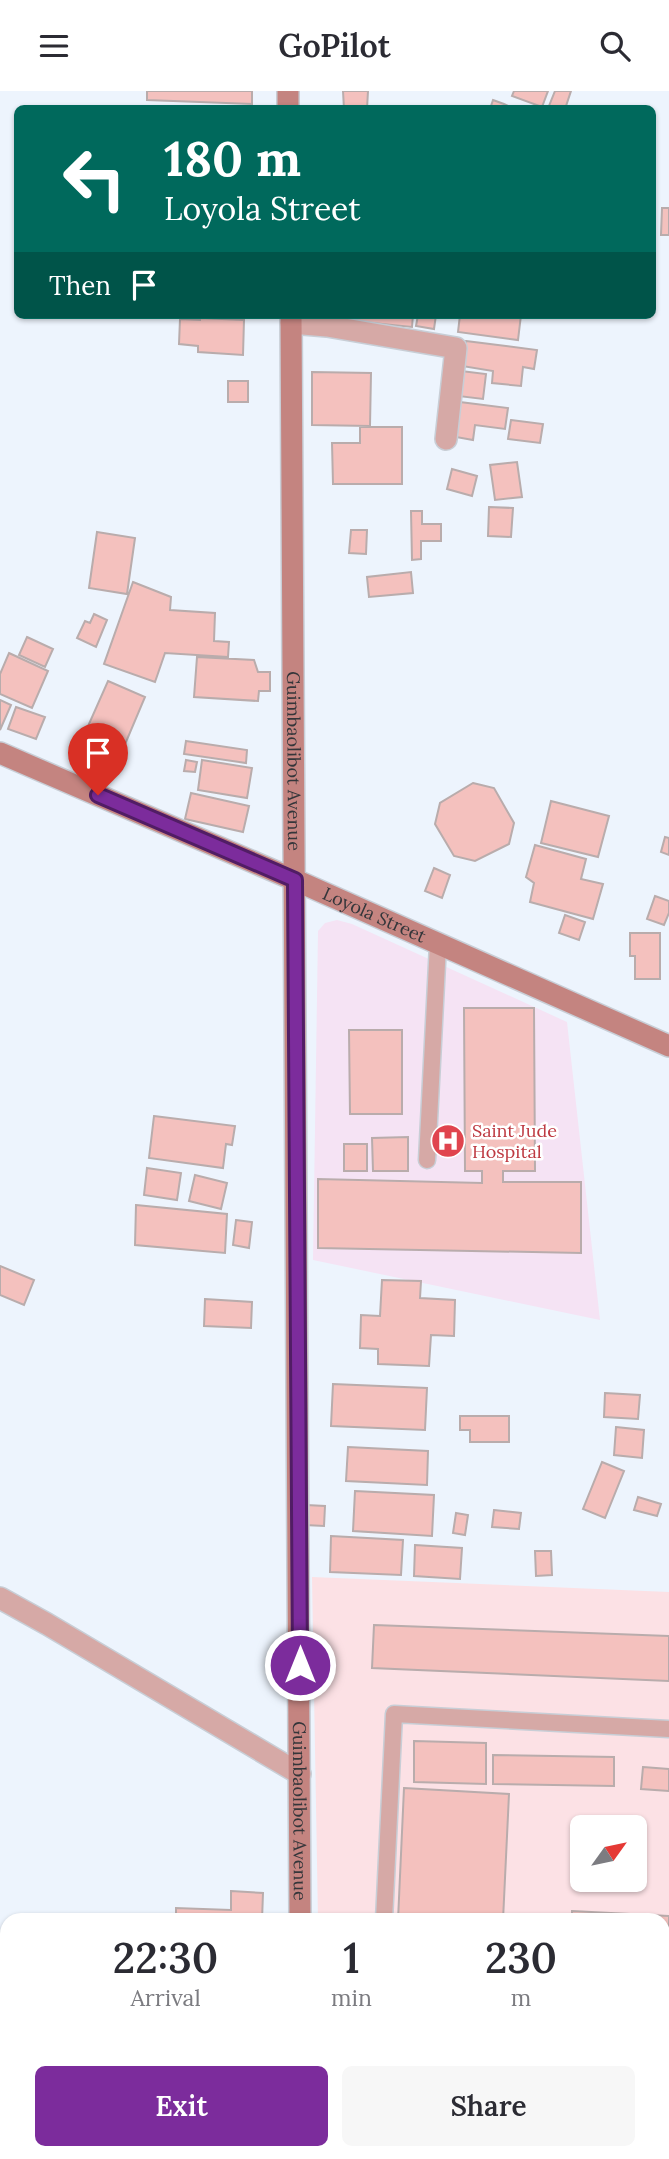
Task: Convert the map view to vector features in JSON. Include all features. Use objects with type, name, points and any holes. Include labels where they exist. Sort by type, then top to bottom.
[{"type":"main road","name":"Guimbaolibot Avenue","points":[[291,319],[300,1913]]},
{"type":"main road","name":"Loyola Street","points":[[0,753],[669,1046]]},
{"type":"street","points":[[291,319],[456,348],[446,439]]},
{"type":"street","points":[[0,1598],[300,1774]]},
{"type":"lane","points":[[427,1160],[438,944]]},
{"type":"lane","points":[[384,1913],[394,1714],[669,1730]]},
{"type":"shaded area","name":"Saint Jude Hospital","points":[[337,920],[352,924],[567,1022],[600,1320],[313,1260],[318,931],[325,923]]},
{"type":"shaded area","points":[[312,1577],[669,1592],[669,1913],[318,1913]]},
{"type":"building","points":[[147,91],[252,91],[252,104],[147,100]]},
{"type":"building","points":[[343,91],[368,91],[367,105],[344,105]]},
{"type":"building","points":[[514,91],[548,91],[543,105],[512,96]]},
{"type":"building","points":[[555,91],[571,91],[566,105],[549,105]]},
{"type":"building","points":[[493,100],[506,105],[491,105]]},
{"type":"building","points":[[662,208],[669,208],[669,235],[661,235]]},
{"type":"building","points":[[180,319],[244,320],[243,355],[198,352],[198,346],[179,344]]},
{"type":"building","points":[[333,319],[413,319],[412,327]]},
{"type":"building","points":[[417,319],[435,319],[434,329],[416,326]]},
{"type":"building","points":[[460,319],[521,319],[518,340],[458,332]]},
{"type":"building","points":[[466,341],[537,350],[534,369],[523,367],[521,386],[492,383],[493,371],[462,366]]},
{"type":"building","points":[[461,371],[486,374],[483,399],[458,396]]},
{"type":"building","points":[[312,372],[371,373],[370,426],[312,425]]},
{"type":"building","points":[[228,381],[248,381],[248,402],[228,402]]},
{"type":"building","points":[[460,402],[508,408],[505,429],[475,425],[473,440],[456,437]]},
{"type":"building","points":[[511,420],[543,424],[540,443],[508,439]]},
{"type":"building","points":[[360,427],[402,427],[402,484],[333,484],[332,443],[360,443]]},
{"type":"building","points":[[517,462],[522,497],[495,500],[490,465]]},
{"type":"building","points":[[452,469],[477,476],[472,496],[447,489]]},
{"type":"building","points":[[489,507],[513,508],[511,537],[488,536]]},
{"type":"building","points":[[411,511],[422,511],[422,524],[441,524],[441,541],[421,541],[421,559],[412,560]]},
{"type":"building","points":[[351,530],[367,530],[366,554],[349,553]]},
{"type":"building","points":[[97,532],[135,538],[127,594],[89,588]]},
{"type":"building","points":[[411,572],[413,593],[369,597],[367,577]]},
{"type":"building","points":[[133,582],[171,597],[170,610],[215,613],[214,641],[229,642],[228,657],[165,653],[155,682],[104,664]]},
{"type":"building","points":[[94,614],[107,620],[96,647],[77,638],[85,621],[90,623]]},
{"type":"building","points":[[27,637],[53,649],[45,667],[19,655]]},
{"type":"building","points":[[9,653],[48,671],[32,708],[0,694],[0,674]]},
{"type":"building","points":[[197,657],[254,660],[258,672],[270,672],[270,691],[259,691],[258,701],[194,697]]},
{"type":"building","points":[[108,681],[145,697],[115,768],[77,751]]},
{"type":"building","points":[[0,700],[11,705],[0,730]]},
{"type":"building","points":[[16,707],[45,717],[36,739],[8,729]]},
{"type":"building","points":[[186,741],[247,750],[246,763],[184,754]]},
{"type":"building","points":[[186,760],[197,762],[195,772],[184,771]]},
{"type":"building","points":[[202,760],[252,768],[247,798],[198,790]]},
{"type":"building","points":[[473,783],[494,788],[514,823],[509,844],[475,861],[454,856],[435,824],[440,803]]},
{"type":"building","points":[[191,793],[249,806],[243,832],[185,819]]},
{"type":"building","points":[[551,801],[609,816],[598,857],[541,843]]},
{"type":"building","points":[[665,837],[669,838],[669,855],[661,852]]},
{"type":"building","points":[[535,845],[586,859],[581,879],[603,884],[593,919],[530,902],[534,883],[526,877]]},
{"type":"building","points":[[434,868],[450,875],[442,898],[425,891]]},
{"type":"building","points":[[655,896],[669,901],[669,913],[664,925],[647,919]]},
{"type":"building","points":[[565,915],[585,922],[579,940],[559,933]]},
{"type":"building","points":[[630,933],[660,933],[660,979],[635,979],[635,956],[630,956]]},
{"type":"building","points":[[464,1008],[534,1008],[535,1171],[503,1171],[503,1182],[581,1182],[581,1253],[318,1248],[318,1179],[482,1183],[482,1171],[465,1171]]},
{"type":"building","points":[[349,1030],[402,1030],[402,1114],[350,1114]]},
{"type":"building","points":[[154,1116],[235,1126],[232,1145],[226,1144],[223,1168],[149,1158]]},
{"type":"building","points":[[408,1137],[408,1171],[373,1171],[372,1138]]},
{"type":"building","points":[[344,1144],[367,1144],[367,1171],[344,1171]]},
{"type":"building","points":[[147,1168],[181,1173],[177,1200],[144,1195]]},
{"type":"building","points":[[195,1175],[227,1183],[221,1209],[189,1201]]},
{"type":"building","points":[[136,1205],[227,1214],[225,1253],[135,1245]]},
{"type":"building","points":[[236,1220],[252,1222],[249,1248],[233,1245]]},
{"type":"building","points":[[0,1266],[34,1280],[24,1305],[0,1295]]},
{"type":"building","points":[[382,1280],[421,1281],[420,1298],[455,1300],[454,1336],[431,1335],[429,1366],[378,1364],[378,1349],[360,1348],[361,1315],[380,1316]]},
{"type":"building","points":[[205,1299],[252,1302],[251,1328],[204,1326]]},
{"type":"building","points":[[333,1384],[427,1388],[425,1430],[331,1426]]},
{"type":"building","points":[[605,1393],[640,1395],[638,1419],[604,1417]]},
{"type":"building","points":[[460,1416],[509,1416],[509,1442],[470,1442],[470,1430],[460,1430]]},
{"type":"building","points":[[616,1427],[644,1430],[642,1458],[614,1455]]},
{"type":"building","points":[[348,1447],[428,1451],[427,1485],[346,1481]]},
{"type":"building","points":[[602,1462],[624,1471],[605,1518],[583,1509]]},
{"type":"building","points":[[355,1491],[434,1495],[432,1536],[353,1531]]},
{"type":"building","points":[[638,1497],[661,1504],[657,1516],[634,1510]]},
{"type":"building","points":[[306,1505],[325,1506],[324,1526],[305,1525]]},
{"type":"building","points":[[494,1510],[521,1513],[519,1529],[492,1527]]},
{"type":"building","points":[[456,1513],[468,1515],[465,1535],[453,1533]]},
{"type":"building","points":[[331,1536],[403,1540],[401,1575],[330,1572]]},
{"type":"building","points":[[415,1545],[462,1548],[460,1579],[414,1576]]},
{"type":"building","points":[[535,1551],[551,1551],[552,1575],[536,1576]]},
{"type":"building","points":[[374,1625],[669,1636],[669,1681],[372,1668]]},
{"type":"building","points":[[414,1741],[486,1743],[486,1784],[414,1782]]},
{"type":"building","points":[[493,1755],[614,1757],[614,1786],[493,1784]]},
{"type":"building","points":[[643,1767],[669,1769],[669,1791],[641,1789]]},
{"type":"building","points":[[404,1788],[509,1794],[503,1913],[398,1913]]},
{"type":"building","points":[[231,1891],[263,1893],[262,1913],[176,1913],[176,1908],[231,1910]]},
{"type":"building","points":[[572,1911],[611,1913],[572,1913]]},
{"type":"place","name":"Saint Jude Hospital","points":[[448,1141]]},
{"type":"route","points":[[98,795],[295,880],[300,1665]]}]
